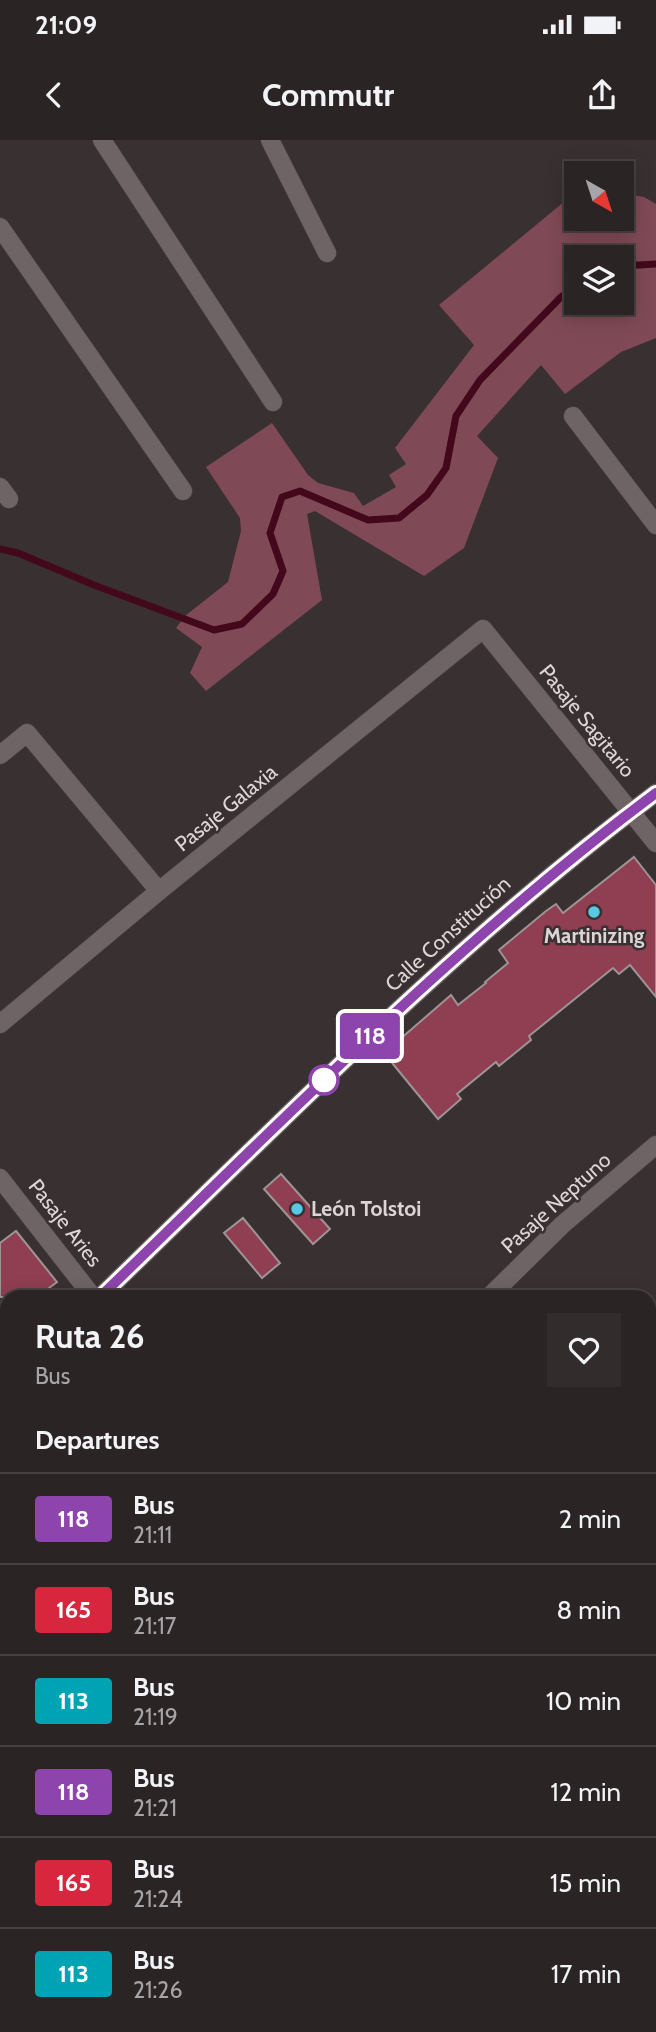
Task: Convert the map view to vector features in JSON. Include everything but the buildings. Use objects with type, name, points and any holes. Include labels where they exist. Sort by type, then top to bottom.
[{"type":"street","points":[[102,140],[273,402]]},
{"type":"street","points":[[270,140],[327,253]]},
{"type":"street","points":[[0,227],[183,491]]},
{"type":"street","points":[[573,416],[656,525]]},
{"type":"street","name":"Pasaje Sagitario","points":[[483,629],[656,843]]},
{"type":"street","name":"Pasaje Galaxia","points":[[0,1024],[159,891],[483,629]]},
{"type":"street","points":[[0,755],[27,733],[159,891]]},
{"type":"street","name":"Calle Constitución","points":[[107,1290],[419,988],[551,874],[656,793]]},
{"type":"street","name":"Pasaje Neptuno","points":[[496,1290],[562,1225],[656,1145]]},
{"type":"street","name":"Pasaje Aries","points":[[0,1178],[88,1290]]},
{"type":"shaded area","points":[[634,195],[656,204],[656,338],[621,352],[565,394],[541,365],[477,436],[498,458],[464,548],[424,576],[315,511],[307,514],[322,600],[206,691],[190,673],[202,647],[176,628],[185,616],[228,582],[241,531],[240,518],[206,467],[272,423],[308,475],[318,483],[354,493],[363,506],[396,487],[389,475],[406,464],[395,448],[474,345],[439,305],[564,202],[564,231],[634,231]]},
{"type":"waterway","points":[[634,265],[656,264]]},
{"type":"waterway","points":[[0,549],[18,553],[214,630],[242,624],[273,594],[283,571],[270,533],[282,497],[300,491],[368,520],[399,518],[427,495],[446,468],[456,416],[480,380],[564,295]]},
{"type":"bus line","name":"118","points":[[107,1290],[419,988],[551,874],[656,793]]},
{"type":"place","name":"Martinizing","points":[[594,912]]},
{"type":"place","name":"León Tolstoi","points":[[297,1209]]}]
